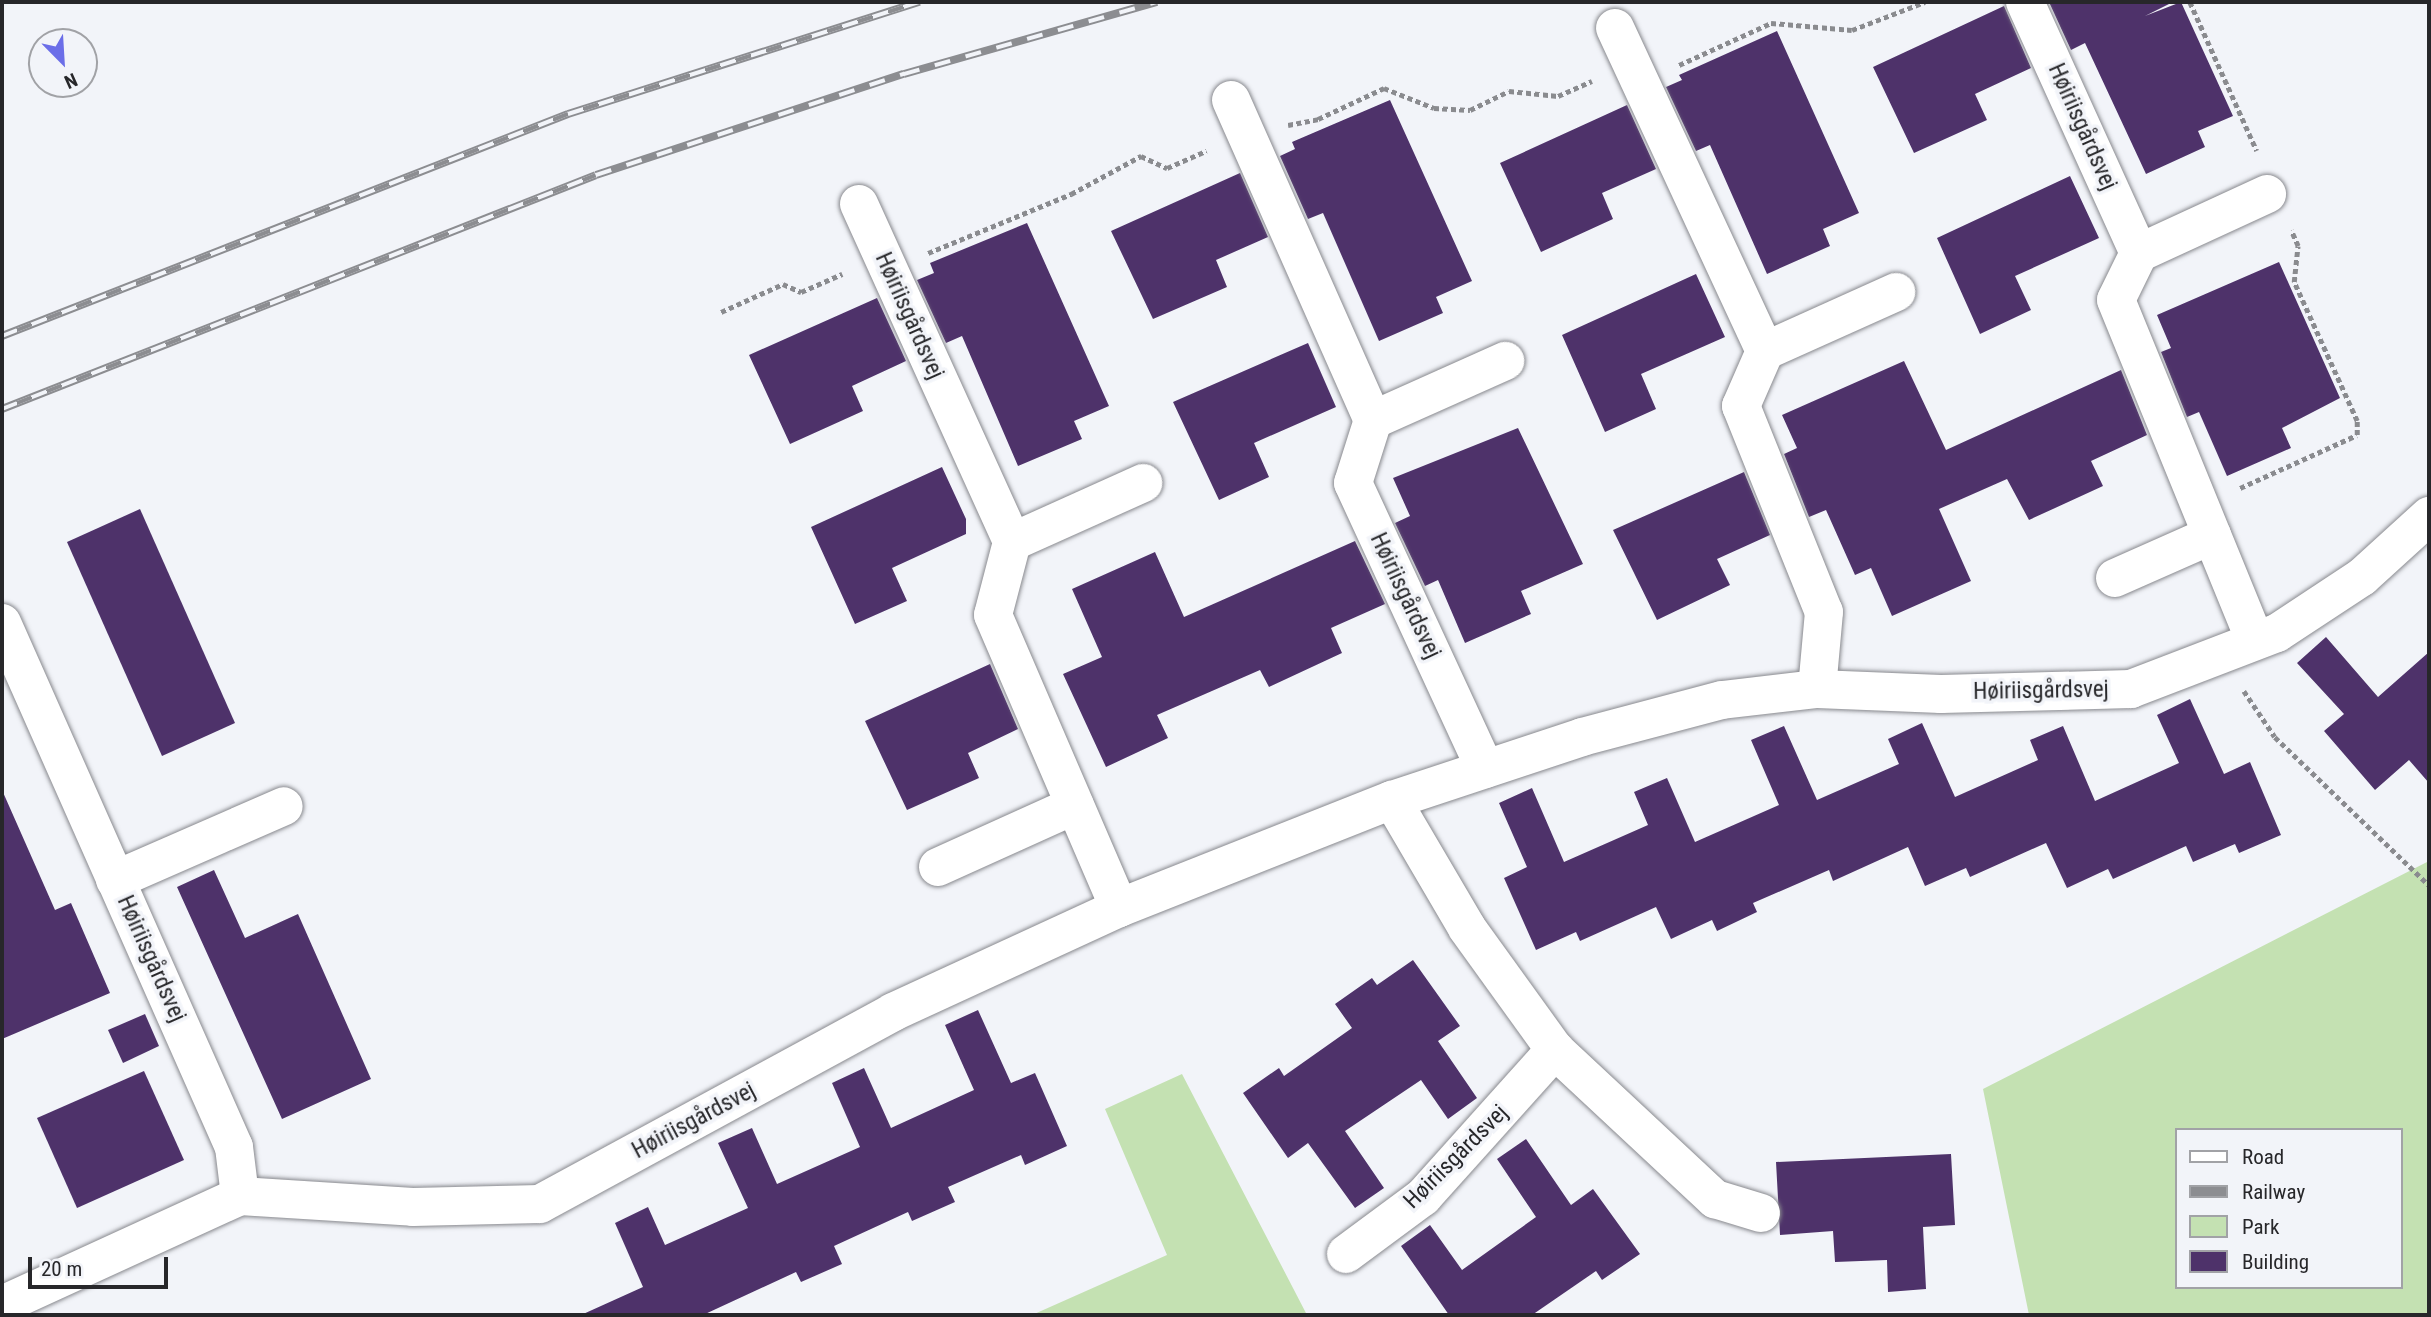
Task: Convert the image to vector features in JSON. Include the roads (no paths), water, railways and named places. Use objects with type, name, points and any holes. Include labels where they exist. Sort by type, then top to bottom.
[{"type":"street","name":"Høiriisgårdsvej","points":[[2025,2],[2138,253]]},
{"type":"street","points":[[1615,28],[1765,351]]},
{"type":"street","points":[[1231,100],[1373,420],[1505,361]]},
{"type":"street","points":[[2239,647],[2206,521],[2116,300],[2138,253],[2273,195]]},
{"type":"street","name":"Høiriisgårdsvej","points":[[859,204],[1012,542]]},
{"type":"street","points":[[1817,689],[1825,612],[1741,406],[1765,351],[1896,292]]},
{"type":"street","name":"Høiriisgårdsvej","points":[[1373,420],[1353,483],[1485,769]]},
{"type":"street","points":[[1118,908],[993,615],[1012,542],[1143,482]]},
{"type":"street","name":"Høiriisgårdsvej","points":[[2,1305],[240,1196],[413,1207],[540,1204],[893,1012],[1118,908],[1392,800],[1485,769],[1722,700],[1817,689],[1941,694],[2130,689],[2277,633],[2362,577],[2429,516]]},
{"type":"street","points":[[2115,578],[2206,521]]},
{"type":"street","name":"Høiriisgårdsvej","points":[[2,623],[234,1147],[240,1196]]},
{"type":"street","points":[[1392,800],[1467,928],[1555,1050],[1715,1199],[1760,1213]]},
{"type":"street","points":[[938,867],[1075,805]]},
{"type":"street","name":"Høiriisgårdsvej","points":[[115,880],[284,806]]},
{"type":"street","name":"Høiriisgårdsvej","points":[[1346,1254],[1423,1197],[1555,1050]]},
{"type":"railway","points":[[2,336],[568,114],[920,2]]},
{"type":"railway","points":[[2,409],[596,175],[904,74],[1157,2]]}]
